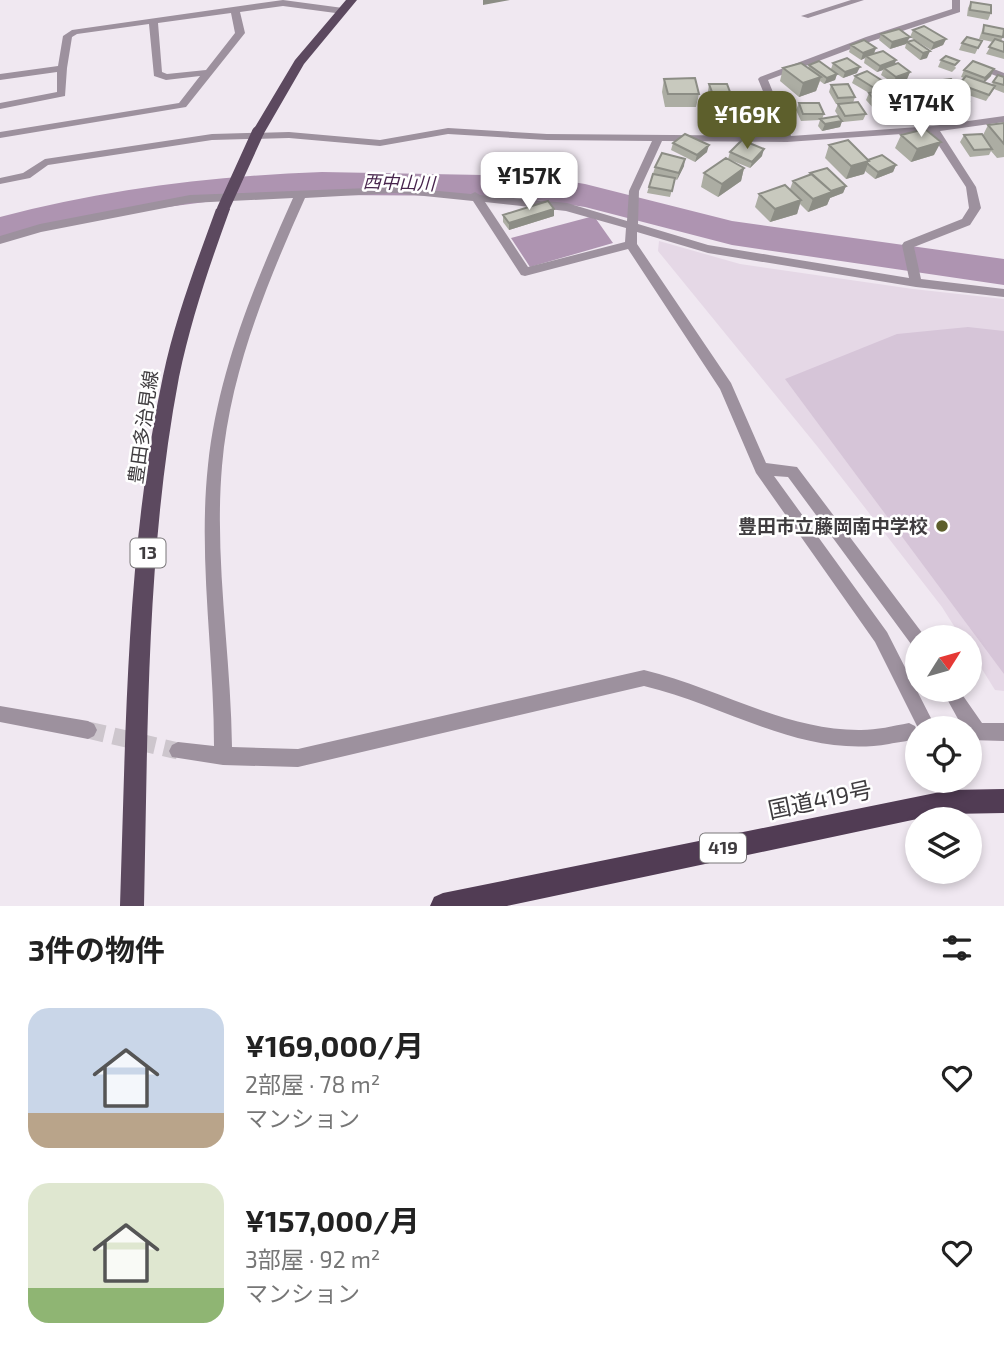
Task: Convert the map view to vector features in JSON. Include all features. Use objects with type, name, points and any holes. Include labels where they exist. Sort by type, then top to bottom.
[{"type":"highway","name":"国道419号","points":[[443,906],[938,793]]},
{"type":"highway","name":"国道419号","points":[[958,793],[1004,801]]},
{"type":"main road","name":"豊田多治見線","points":[[132,906],[143,596],[165,395],[200,262],[258,132],[299,62],[352,0]]},
{"type":"street","points":[[805,16],[860,0]]},
{"type":"street","points":[[787,139],[763,79],[869,38],[957,10],[956,0]]},
{"type":"street","points":[[0,106],[62,94],[62,68],[68,36],[75,32],[292,3],[343,11]]},
{"type":"street","points":[[0,135],[172,109],[182,105],[240,33],[235,10]]},
{"type":"street","points":[[153,21],[157,74],[166,77],[209,72]]},
{"type":"street","points":[[976,65],[1004,76]]},
{"type":"street","points":[[0,77],[62,68]]},
{"type":"street","points":[[0,181],[26,176],[45,162],[212,137],[289,135],[380,143],[448,131],[547,137],[787,139],[933,129],[1004,118]]},
{"type":"street","points":[[916,279],[908,245],[966,222],[975,208],[971,187],[933,129]]},
{"type":"street","points":[[659,136],[634,191],[631,244],[726,387],[761,469],[881,637],[921,716]]},
{"type":"street","points":[[0,240],[40,228],[190,199],[395,190],[567,207],[631,222],[708,249],[1004,293]]},
{"type":"street","points":[[223,756],[224,704],[214,573],[215,464],[236,362],[259,287],[301,193]]},
{"type":"street","points":[[475,196],[525,272],[631,244]]},
{"type":"street","points":[[761,469],[792,471],[907,625]]},
{"type":"street","points":[[178,751],[223,756],[298,758],[644,678],[671,683],[810,733],[860,739],[905,733]]},
{"type":"street","points":[[0,714],[88,730]]},
{"type":"street","points":[[982,732],[1004,732]]},
{"type":"shaded area","points":[[590,217],[596,219],[613,243],[530,267],[511,238]]},
{"type":"shaded area","name":"豊田市立藤岡南中学校","points":[[659,241],[740,264],[1004,299],[1004,691],[995,690],[982,669],[982,625],[953,625],[817,446],[658,251]]},
{"type":"shaded area","name":"豊田市立藤岡南中学校","points":[[968,327],[1004,331],[1004,674],[982,644],[982,625],[968,625],[785,379],[897,334]]},
{"type":"building","points":[[971,2],[991,5],[991,13],[970,10]]},
{"type":"building","points":[[984,25],[1004,29],[1003,37],[983,33]]},
{"type":"building","points":[[924,26],[946,39],[934,43],[913,30]]},
{"type":"building","points":[[899,29],[910,37],[892,42],[881,34]]},
{"type":"building","points":[[967,37],[982,41],[978,48],[962,43]]},
{"type":"building","points":[[995,39],[1004,42],[1004,52],[989,47]]},
{"type":"building","points":[[864,40],[876,48],[863,53],[851,45]]},
{"type":"building","points":[[914,40],[930,51],[923,53],[907,42]]},
{"type":"building","points":[[883,51],[896,60],[880,66],[866,56]]},
{"type":"building","points":[[946,56],[959,61],[955,65],[941,60]]},
{"type":"building","points":[[847,58],[860,67],[845,72],[833,63]]},
{"type":"building","points":[[819,61],[837,74],[827,78],[809,65]]},
{"type":"building","points":[[973,61],[994,69],[985,78],[964,70]]},
{"type":"building","points":[[801,63],[821,77],[803,83],[783,68]]},
{"type":"building","points":[[898,63],[910,72],[896,77],[884,68]]},
{"type":"building","points":[[867,71],[886,83],[874,88],[855,76]]},
{"type":"building","points":[[998,75],[1004,77],[1004,85],[993,82]]},
{"type":"building","points":[[966,76],[995,86],[989,95],[959,84]]},
{"type":"building","points":[[695,78],[699,94],[668,94],[664,79]]},
{"type":"building","points":[[951,79],[969,101],[952,103],[934,81]]},
{"type":"building","points":[[709,84],[727,84],[733,100],[715,100]]},
{"type":"building","points":[[848,84],[855,97],[838,98],[831,85]]},
{"type":"building","points":[[889,90],[896,99],[876,102],[869,93]]},
{"type":"building","points":[[858,102],[866,114],[845,116],[838,104]]},
{"type":"building","points":[[799,103],[819,103],[824,114],[803,114]]},
{"type":"building","points":[[910,106],[922,110],[917,119],[905,115]]},
{"type":"building","points":[[838,116],[842,121],[825,124],[820,119]]},
{"type":"building","points":[[1004,123],[1004,144],[988,125]]},
{"type":"building","points":[[925,129],[941,142],[917,149],[901,135]]},
{"type":"building","points":[[685,134],[709,145],[697,155],[673,143]]},
{"type":"building","points":[[982,134],[992,149],[974,150],[964,135]]},
{"type":"building","points":[[742,140],[764,149],[752,162],[730,152]]},
{"type":"building","points":[[848,140],[869,161],[851,166],[829,145]]},
{"type":"building","points":[[662,153],[685,159],[679,173],[655,167]]},
{"type":"building","points":[[882,155],[896,165],[878,172],[868,164],[868,160]]},
{"type":"building","points":[[726,158],[744,168],[722,184],[704,173]]},
{"type":"building","points":[[827,168],[846,186],[831,191],[810,173]]},
{"type":"building","points":[[653,174],[675,178],[672,191],[649,187]]},
{"type":"building","points":[[812,174],[832,192],[813,199],[793,181]]},
{"type":"building","points":[[785,185],[801,200],[775,209],[759,194]]},
{"type":"building","points":[[548,201],[554,209],[509,223],[503,215]]},
{"type":"waterway","name":"西中山川","points":[[0,229],[106,204],[213,189],[322,183],[510,185],[585,196],[732,233],[1004,272]]},
{"type":"tunnel","points":[[88,730],[178,751]]},
{"type":"place","name":"豊田市立藤岡南中学校","points":[[942,526]]}]
